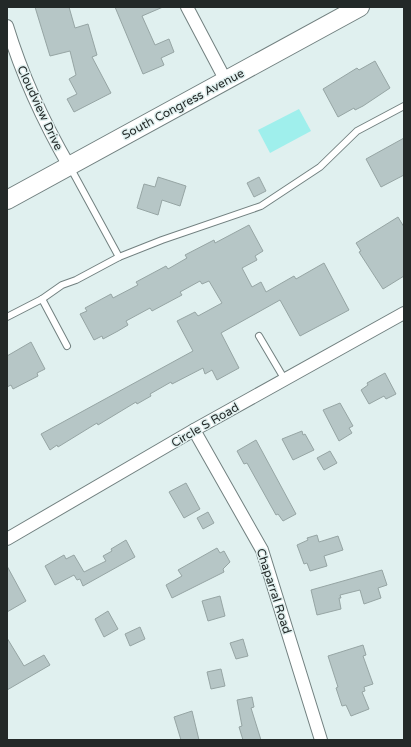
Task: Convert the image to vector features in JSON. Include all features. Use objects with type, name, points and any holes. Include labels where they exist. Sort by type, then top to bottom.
[{"type":"main road","name":"South Congress Avenue","points":[[7,200],[360,7]]},
{"type":"street","points":[[187,7],[226,81]]},
{"type":"street","name":"Cloudview Drive","points":[[7,26],[29,88],[69,166]]},
{"type":"street","name":"Circle S Road","points":[[7,539],[194,430],[404,313]]},
{"type":"street","name":"Chaparral Road","points":[[194,430],[262,550],[321,740]]},
{"type":"lane","points":[[7,317],[42,299],[62,285],[76,280],[119,257],[162,240],[261,206],[320,167],[357,131],[404,106]]},
{"type":"lane","points":[[69,166],[119,257]]},
{"type":"lane","points":[[42,299],[67,346]]},
{"type":"lane","points":[[259,336],[285,380]]},
{"type":"shaded area","points":[[299,109],[311,131],[270,153],[258,130]]},
{"type":"building","points":[[35,7],[69,7],[75,28],[88,24],[97,55],[92,57],[111,93],[74,112],[67,99],[77,94],[69,79],[76,75],[70,51],[50,56]]},
{"type":"building","points":[[115,7],[163,7],[142,16],[155,45],[169,39],[174,52],[161,58],[164,65],[143,74]]},
{"type":"building","points":[[375,61],[390,88],[363,106],[355,110],[354,108],[338,117],[323,89],[357,68],[359,70]]},
{"type":"building","points":[[404,138],[404,175],[381,187],[366,159]]},
{"type":"building","points":[[158,177],[186,186],[180,206],[162,200],[158,215],[137,208],[144,184],[155,187]]},
{"type":"building","points":[[259,177],[266,191],[254,197],[247,183]]},
{"type":"building","points":[[398,217],[404,227],[404,276],[383,289],[359,252],[361,251],[356,243]]},
{"type":"building","points":[[249,225],[263,251],[255,256],[257,260],[242,268],[252,287],[261,282],[266,292],[294,276],[296,279],[324,263],[349,310],[300,336],[280,300],[221,333],[239,368],[217,380],[212,370],[205,374],[203,368],[172,384],[171,382],[150,394],[151,396],[137,404],[136,402],[98,425],[97,423],[58,447],[57,445],[50,450],[41,434],[193,351],[177,321],[195,312],[198,316],[222,303],[209,281],[202,284],[200,281],[180,292],[182,295],[152,311],[150,308],[126,321],[128,325],[118,331],[103,339],[102,336],[94,340],[80,314],[87,311],[85,308],[111,294],[113,298],[138,285],[136,282],[166,266],[168,269],[187,258],[185,255],[214,240],[215,243]]},
{"type":"building","points":[[31,342],[45,369],[37,373],[38,376],[13,389],[11,385],[7,387],[7,356]]},
{"type":"building","points":[[385,373],[396,394],[386,399],[384,396],[369,404],[361,390],[368,385],[367,383]]},
{"type":"building","points":[[340,403],[353,426],[349,428],[352,433],[339,441],[323,410]]},
{"type":"building","points":[[302,431],[303,435],[305,434],[314,450],[293,460],[282,439]]},
{"type":"building","points":[[256,440],[296,514],[283,521],[278,514],[276,515],[247,463],[244,464],[237,451]]},
{"type":"building","points":[[330,451],[337,463],[324,470],[317,458]]},
{"type":"building","points":[[186,483],[200,509],[184,518],[169,492]]},
{"type":"building","points":[[208,512],[214,523],[203,529],[197,518]]},
{"type":"building","points":[[317,535],[319,542],[338,536],[343,550],[324,556],[327,566],[310,571],[307,563],[304,564],[297,545],[308,540],[307,538]]},
{"type":"building","points":[[126,540],[135,557],[83,586],[80,579],[77,580],[74,575],[55,585],[45,566],[64,555],[66,559],[74,555],[84,572],[106,561],[103,556]]},
{"type":"building","points":[[217,548],[220,553],[224,551],[230,562],[223,569],[224,572],[172,598],[166,585],[182,576],[178,570]]},
{"type":"building","points":[[7,566],[26,601],[7,612]]},
{"type":"building","points":[[382,570],[387,585],[378,588],[381,598],[364,604],[360,590],[340,595],[341,598],[339,598],[341,609],[317,615],[311,590]]},
{"type":"building","points":[[220,596],[225,616],[208,621],[202,601]]},
{"type":"building","points":[[108,611],[118,629],[104,637],[95,619]]},
{"type":"building","points":[[140,627],[145,639],[130,646],[125,634]]},
{"type":"building","points":[[7,638],[24,666],[44,655],[50,665],[7,690]]},
{"type":"building","points":[[243,639],[248,656],[236,659],[230,643]]},
{"type":"building","points":[[363,645],[366,655],[363,656],[373,684],[364,687],[365,691],[362,692],[369,709],[351,716],[346,705],[342,706],[336,688],[338,687],[328,656]]},
{"type":"building","points":[[221,669],[225,686],[211,689],[207,672]]},
{"type":"building","points":[[252,697],[254,707],[251,708],[261,740],[243,740],[239,727],[242,726],[237,700]]},
{"type":"building","points":[[192,711],[199,740],[181,740],[174,717]]}]
